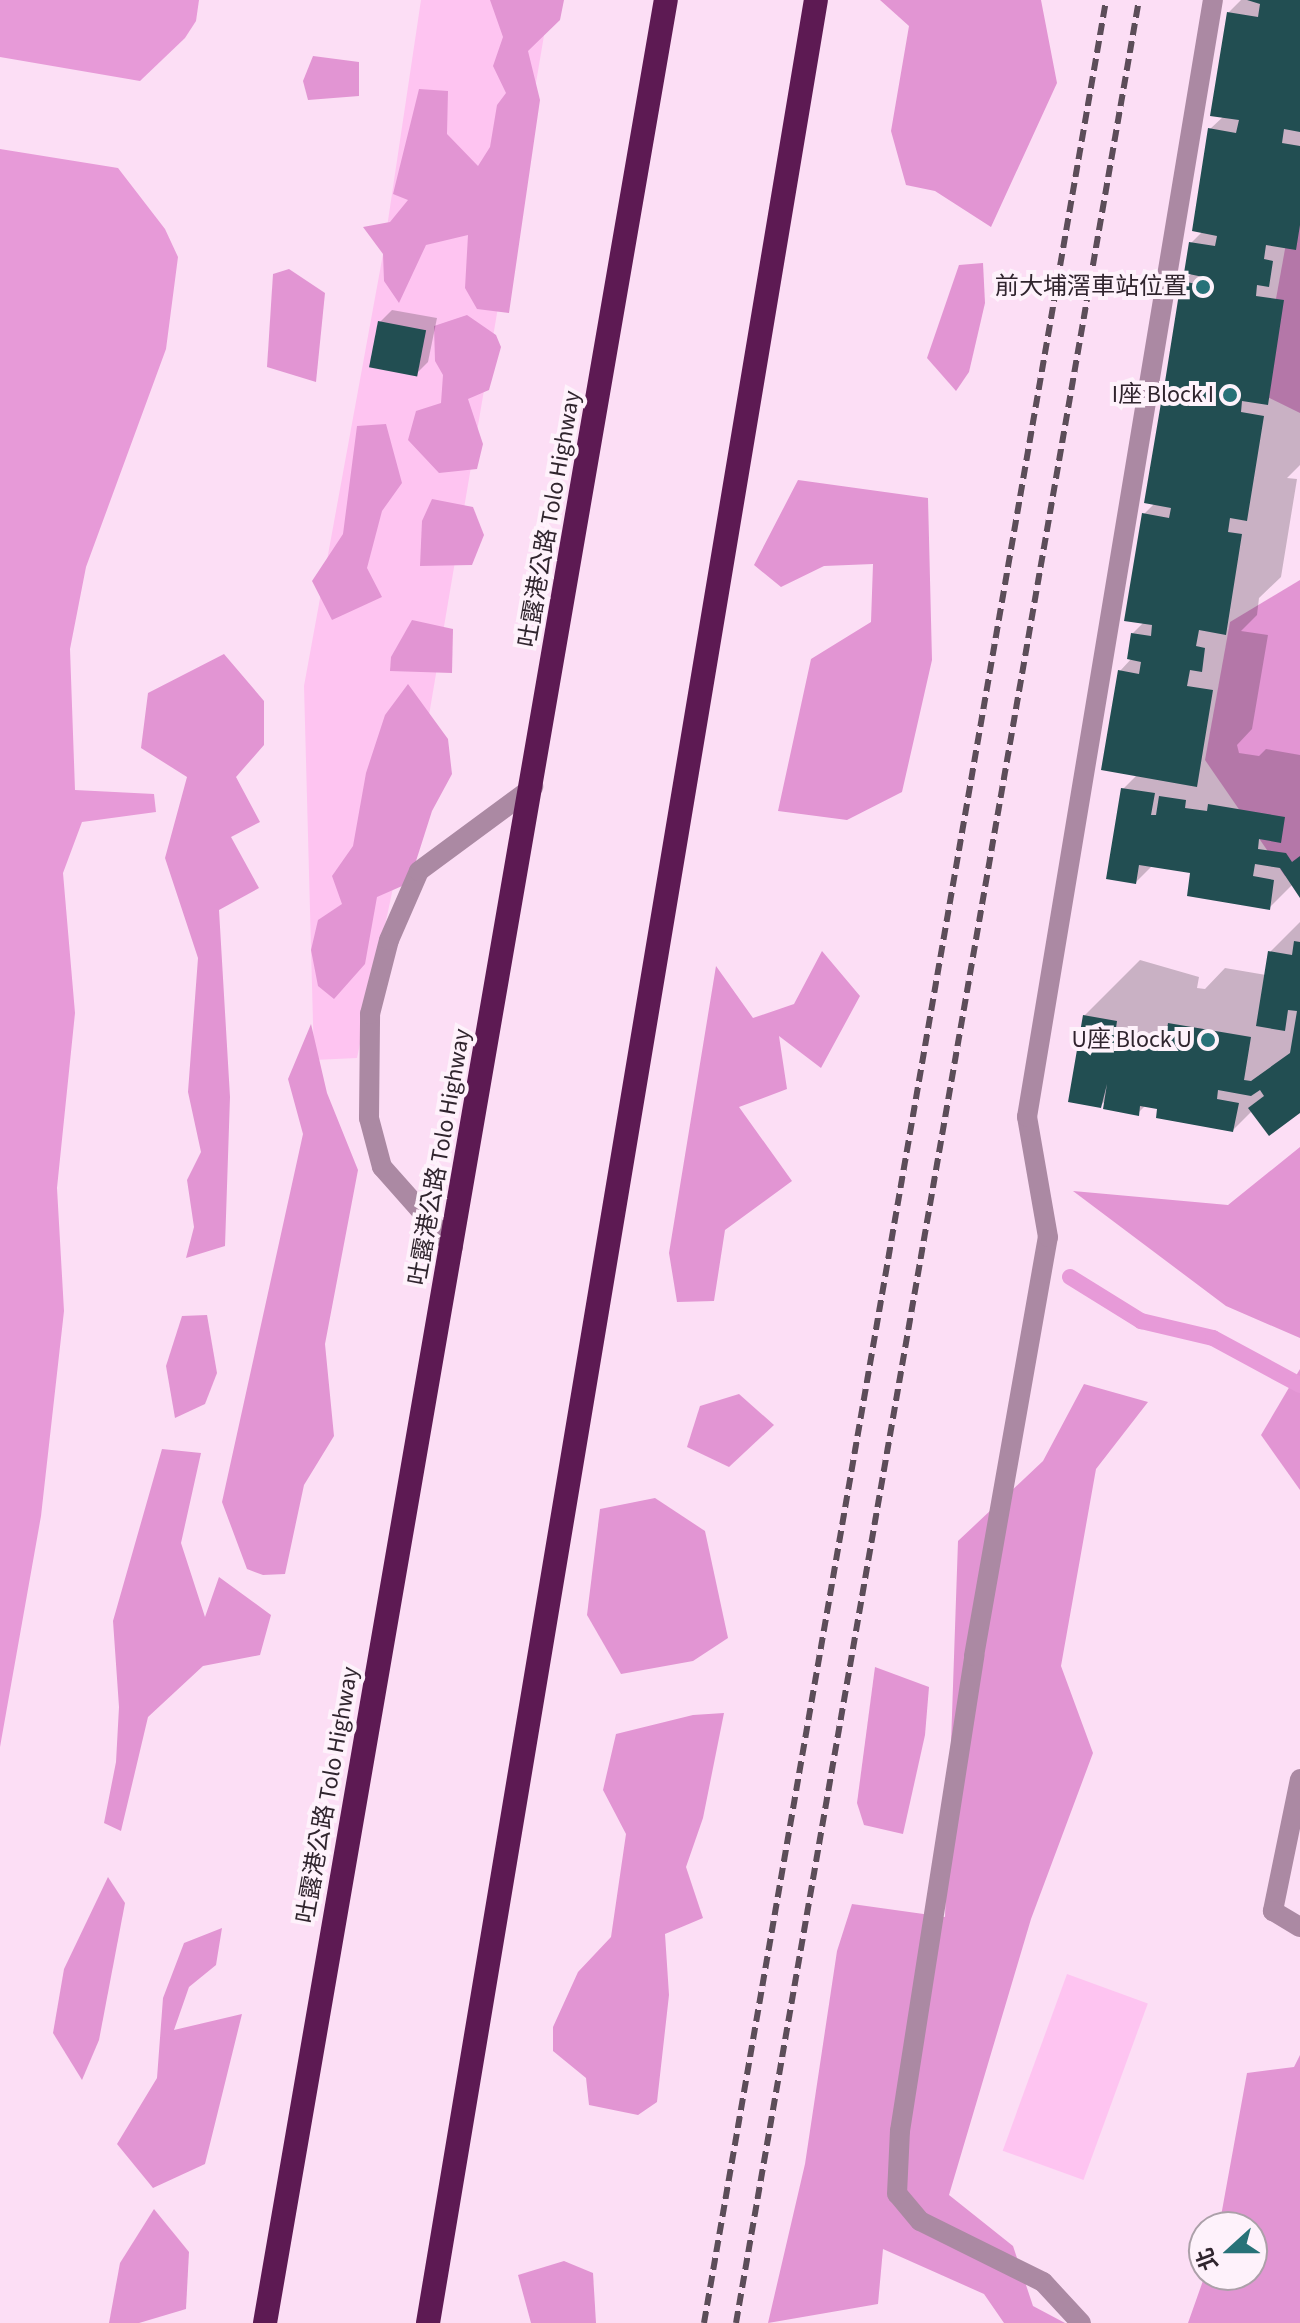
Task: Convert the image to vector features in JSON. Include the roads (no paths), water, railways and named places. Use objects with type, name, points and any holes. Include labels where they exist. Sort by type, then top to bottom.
[{"type":"highway","name":"吐露港公路 Tolo Highway","points":[[265,2323],[533,787],[666,0]]},
{"type":"highway","points":[[428,2323],[816,0]]},
{"type":"lane","points":[[1081,2323],[1043,2282],[920,2221],[897,2194],[900,2131],[974,1656],[1048,1237],[1027,1117],[1213,0]]},
{"type":"lane","points":[[453,1247],[382,1167],[369,1118],[370,1014],[389,940],[419,871],[533,787]]},
{"type":"lane","points":[[1300,1779],[1273,1911],[1300,1927]]},
{"type":"waterway","points":[[1070,1277],[1141,1321],[1213,1338],[1300,1385]]},
{"type":"railway","points":[[704,2323],[1106,0]]},
{"type":"railway","points":[[736,2323],[1139,0]]},
{"type":"place","name":"前大埔滘車站位置","points":[[1203,287]]},
{"type":"place","name":"I座 Block I","points":[[1230,395]]},
{"type":"place","name":"U座 Block U","points":[[1208,1040]]}]
